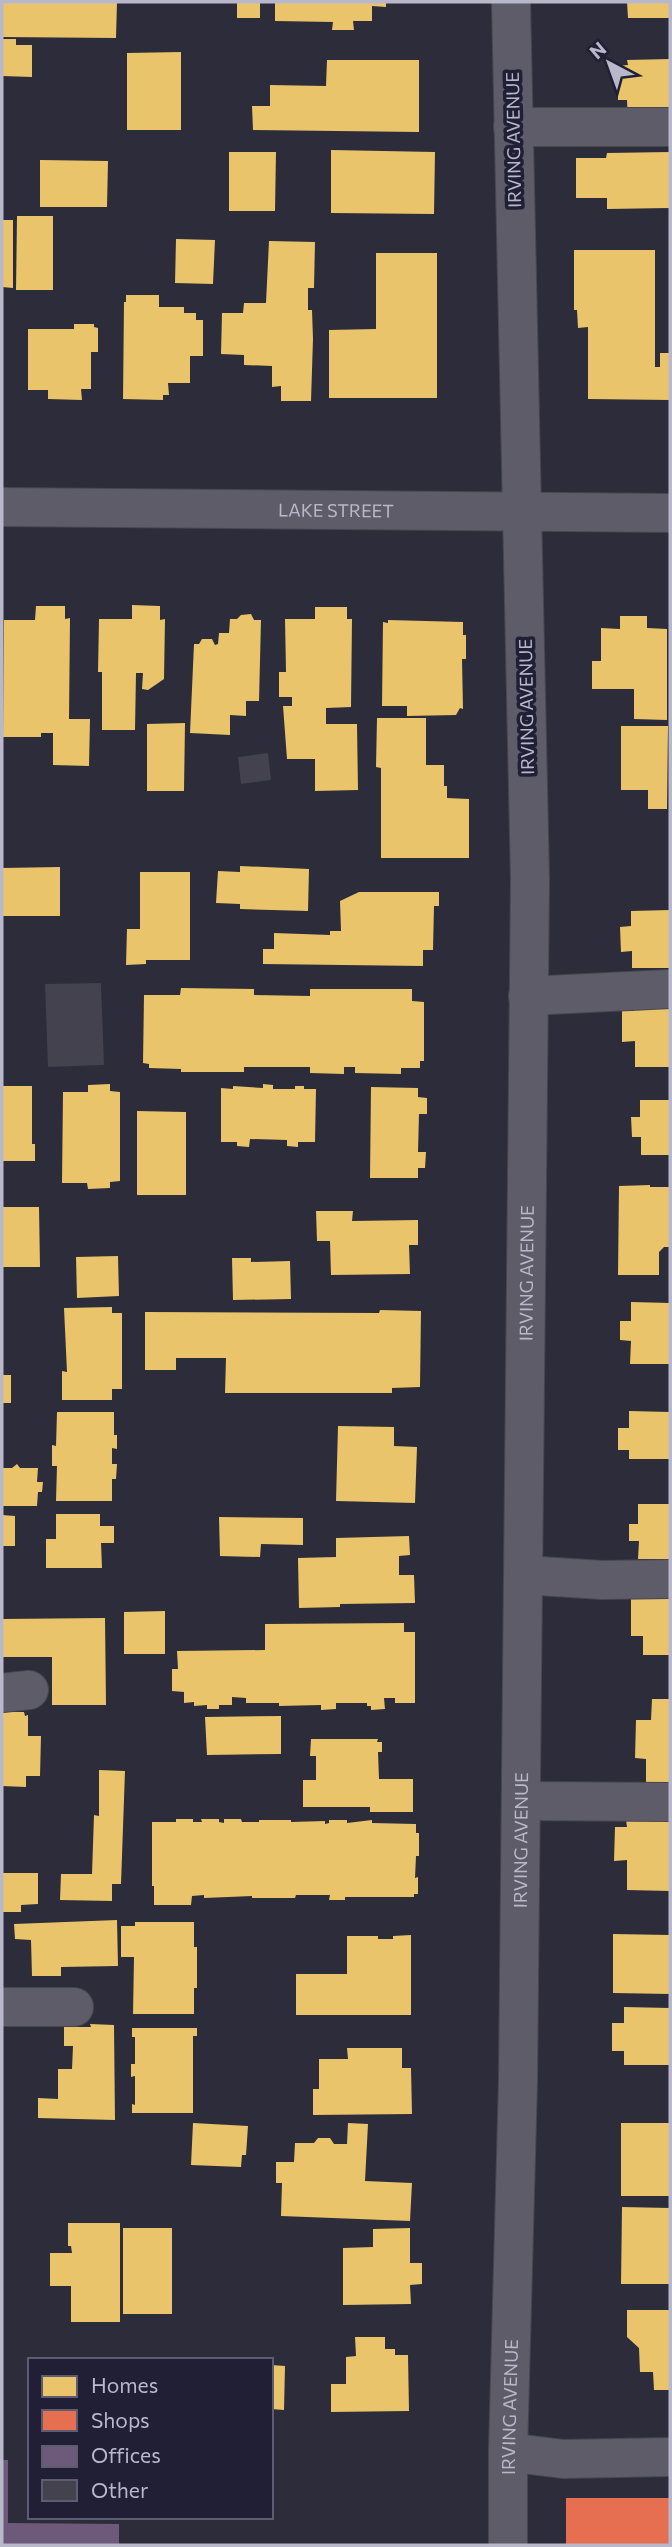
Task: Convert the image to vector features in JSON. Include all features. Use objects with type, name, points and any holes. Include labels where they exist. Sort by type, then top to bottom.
[{"type":"street","name":"IRVING AVENUE","points":[[508,2545],[518,2081],[530,866],[520,513],[511,2]]},
{"type":"street","points":[[513,127],[670,127]]},
{"type":"street","name":"LAKE STREET","points":[[2,507],[670,513]]},
{"type":"street","points":[[528,996],[670,989]]},
{"type":"street","points":[[524,1574],[602,1580],[670,1579]]},
{"type":"street","points":[[521,1801],[670,1802]]},
{"type":"street","points":[[2,2007],[74,2007]]},
{"type":"street","points":[[508,2452],[564,2459],[670,2457]]},
{"type":"building: Homes","points":[[2,2],[117,2],[116,38],[2,37]]},
{"type":"building: Homes","points":[[237,2],[260,2],[260,18],[237,18]]},
{"type":"building: Homes","points":[[275,2],[386,2],[386,7],[372,6],[372,21],[353,21],[354,30],[332,30],[333,22],[275,21]]},
{"type":"building: Homes","points":[[627,2],[670,2],[670,18],[628,18]]},
{"type":"building: Homes","points":[[2,39],[16,39],[16,45],[32,45],[32,77],[2,76]]},
{"type":"building: Homes","points":[[181,52],[181,130],[127,130],[127,53]]},
{"type":"building: Homes","points":[[670,59],[670,124],[628,124],[627,100],[618,100],[617,66],[628,65],[627,60]]},
{"type":"building: Homes","points":[[327,60],[419,60],[419,132],[253,130],[252,106],[270,106],[270,85],[326,86]]},
{"type":"building: Homes","points":[[331,150],[435,152],[434,214],[331,213]]},
{"type":"building: Homes","points":[[229,152],[276,152],[275,211],[229,211]]},
{"type":"building: Homes","points":[[670,152],[670,208],[607,209],[607,198],[576,198],[576,158],[606,158],[607,153]]},
{"type":"building: Homes","points":[[40,160],[108,161],[107,207],[40,207]]},
{"type":"building: Homes","points":[[17,216],[53,216],[53,290],[16,290]]},
{"type":"building: Homes","points":[[2,220],[13,220],[13,288],[2,287]]},
{"type":"building: Homes","points":[[176,239],[215,240],[213,284],[175,283]]},
{"type":"building: Homes","points":[[269,241],[315,242],[314,288],[308,288],[308,310],[312,310],[313,339],[311,401],[281,401],[281,386],[272,387],[272,366],[244,365],[244,355],[221,354],[222,313],[243,313],[244,303],[266,303]]},
{"type":"building: Homes","points":[[574,250],[655,250],[655,367],[660,367],[660,353],[670,353],[670,400],[588,399],[588,327],[578,328],[577,310],[574,310]]},
{"type":"building: Homes","points":[[376,253],[437,253],[437,398],[329,398],[329,330],[376,329]]},
{"type":"building: Homes","points":[[126,295],[159,295],[159,307],[184,307],[184,313],[196,313],[196,320],[203,320],[203,356],[190,356],[190,383],[168,383],[169,395],[163,395],[163,400],[123,399]]},
{"type":"building: Homes","points":[[74,324],[94,324],[94,327],[98,328],[98,352],[91,352],[91,389],[81,389],[82,400],[48,399],[48,390],[28,390],[28,329],[74,329]]},
{"type":"building: Homes","points":[[132,605],[160,606],[160,620],[165,619],[164,679],[148,690],[142,689],[143,673],[136,673],[135,730],[102,730],[102,672],[98,672],[99,619],[132,619]]},
{"type":"building: Homes","points":[[36,606],[65,606],[65,619],[70,618],[69,719],[90,719],[89,766],[53,765],[53,733],[41,733],[41,737],[3,737],[4,620],[35,620]]},
{"type":"building: Homes","points":[[315,607],[347,607],[347,619],[352,619],[351,707],[326,708],[326,724],[357,724],[358,790],[315,791],[315,759],[287,759],[283,706],[292,706],[292,697],[279,697],[279,672],[286,672],[285,619],[315,619]]},
{"type":"building: Homes","points":[[251,614],[254,620],[261,620],[259,701],[246,701],[246,716],[230,715],[230,735],[190,733],[194,644],[199,644],[202,639],[212,639],[215,645],[218,644],[219,633],[229,633],[230,619]]},
{"type":"building: Homes","points":[[620,616],[647,616],[647,628],[667,629],[667,720],[634,719],[634,689],[592,689],[592,661],[601,661],[601,628],[620,629]]},
{"type":"building: Homes","points":[[388,620],[463,622],[466,659],[462,659],[463,709],[460,708],[456,715],[407,716],[407,706],[382,706],[383,622],[388,623]]},
{"type":"building: Homes","points":[[377,718],[426,718],[426,765],[444,765],[447,798],[469,799],[469,858],[381,858],[381,768],[376,767]]},
{"type":"building: Homes","points":[[185,723],[184,791],[147,791],[147,724]]},
{"type":"building: Homes","points":[[621,726],[668,726],[667,809],[648,809],[648,790],[621,790]]},
{"type":"building: Homes","points":[[240,866],[309,869],[308,911],[240,909],[240,904],[216,903],[218,871],[240,872]]},
{"type":"building: Homes","points":[[60,867],[60,916],[2,916],[2,868]]},
{"type":"building: Homes","points":[[140,872],[190,872],[190,960],[146,960],[146,964],[126,965],[127,929],[140,929]]},
{"type":"building: Homes","points":[[359,892],[439,892],[439,906],[434,906],[433,950],[423,950],[423,966],[263,964],[263,949],[274,949],[274,933],[330,935],[330,931],[341,931],[340,901]]},
{"type":"building: Homes","points":[[670,910],[670,968],[632,968],[632,951],[621,952],[620,927],[631,926],[631,911]]},
{"type":"building: Homes","points":[[181,988],[254,989],[254,995],[310,996],[310,989],[412,989],[412,1001],[424,1002],[424,1061],[420,1061],[420,1068],[401,1068],[401,1074],[355,1073],[355,1067],[344,1067],[344,1074],[310,1073],[310,1067],[244,1067],[244,1072],[181,1072],[181,1069],[149,1068],[149,1064],[143,1063],[144,995],[180,995]]},
{"type":"building: Homes","points":[[634,1005],[670,1005],[670,1067],[635,1067],[635,1041],[622,1042],[622,1011],[634,1011]]},
{"type":"building: Homes","points":[[110,1084],[110,1091],[120,1092],[120,1181],[110,1182],[110,1188],[88,1189],[87,1183],[62,1183],[63,1092],[88,1092],[88,1085]]},
{"type":"building: Homes","points":[[263,1084],[273,1085],[273,1089],[295,1089],[295,1086],[304,1086],[304,1089],[316,1089],[315,1142],[298,1142],[298,1147],[287,1146],[287,1140],[250,1139],[249,1147],[237,1146],[237,1142],[221,1142],[221,1088],[263,1088]]},
{"type":"building: Homes","points":[[2,1086],[32,1086],[32,1144],[35,1144],[35,1161],[2,1161]]},
{"type":"building: Homes","points":[[371,1087],[418,1088],[418,1097],[427,1098],[427,1114],[419,1114],[418,1152],[426,1152],[425,1168],[418,1168],[418,1178],[370,1178]]},
{"type":"building: Homes","points":[[640,1100],[670,1100],[670,1155],[641,1155],[641,1137],[632,1137],[631,1117],[640,1117]]},
{"type":"building: Homes","points":[[137,1111],[186,1112],[186,1195],[137,1195]]},
{"type":"building: Homes","points":[[619,1186],[670,1187],[670,1247],[664,1247],[659,1252],[659,1275],[618,1275]]},
{"type":"building: Homes","points":[[2,1207],[39,1207],[40,1267],[2,1267]]},
{"type":"building: Homes","points":[[316,1211],[353,1211],[352,1221],[418,1220],[418,1245],[409,1245],[410,1274],[331,1275],[330,1241],[317,1241]]},
{"type":"building: Homes","points":[[118,1256],[119,1296],[77,1298],[76,1257]]},
{"type":"building: Homes","points":[[232,1258],[251,1258],[251,1262],[290,1261],[291,1299],[233,1300]]},
{"type":"building: Homes","points":[[631,1302],[670,1303],[670,1364],[630,1364],[631,1341],[620,1340],[620,1321],[631,1321]]},
{"type":"building: Homes","points":[[112,1307],[112,1313],[122,1313],[122,1389],[112,1389],[112,1400],[62,1400],[62,1371],[67,1372],[64,1308]]},
{"type":"building: Homes","points":[[380,1310],[421,1311],[420,1387],[392,1388],[392,1393],[225,1393],[226,1358],[176,1358],[176,1370],[145,1370],[145,1312],[379,1313]]},
{"type":"building: Homes","points":[[2,1375],[11,1375],[11,1403],[2,1403]]},
{"type":"building: Homes","points":[[629,1411],[670,1412],[670,1459],[629,1459],[629,1450],[618,1450],[618,1428],[629,1428]]},
{"type":"building: Homes","points":[[57,1412],[114,1412],[117,1449],[112,1448],[112,1464],[117,1464],[116,1479],[112,1479],[112,1501],[56,1501],[57,1466],[52,1466],[52,1445],[56,1446]]},
{"type":"building: Homes","points":[[338,1426],[394,1427],[394,1446],[417,1447],[415,1503],[336,1501]]},
{"type":"building: Homes","points":[[17,1464],[20,1468],[38,1468],[37,1482],[43,1482],[42,1492],[38,1492],[37,1506],[2,1506],[2,1468],[12,1468]]},
{"type":"building: Homes","points":[[638,1504],[670,1504],[670,1559],[638,1559],[639,1541],[629,1541],[629,1524],[638,1524]]},
{"type":"building: Homes","points":[[56,1514],[100,1514],[100,1526],[114,1526],[114,1543],[101,1543],[102,1568],[46,1568],[46,1539],[56,1539]]},
{"type":"building: Homes","points":[[2,1515],[15,1516],[15,1546],[2,1546]]},
{"type":"building: Homes","points":[[219,1517],[303,1518],[303,1545],[261,1544],[260,1557],[220,1556]]},
{"type":"building: Homes","points":[[409,1536],[410,1555],[399,1556],[399,1575],[414,1575],[415,1603],[340,1604],[340,1607],[299,1608],[298,1558],[336,1557],[336,1538]]},
{"type":"building: Homes","points":[[631,1594],[670,1595],[670,1655],[643,1655],[643,1636],[631,1636]]},
{"type":"building: Homes","points":[[165,1611],[165,1654],[124,1654],[124,1612]]},
{"type":"building: Homes","points":[[105,1618],[106,1705],[52,1705],[52,1657],[2,1657],[2,1619]]},
{"type":"building: Homes","points":[[404,1623],[404,1632],[415,1632],[415,1703],[395,1703],[395,1698],[384,1698],[385,1709],[371,1710],[367,1703],[336,1703],[336,1709],[321,1710],[321,1705],[279,1706],[279,1703],[246,1703],[246,1698],[232,1697],[232,1705],[207,1709],[207,1705],[194,1706],[194,1702],[184,1703],[184,1692],[172,1691],[172,1669],[178,1669],[177,1651],[265,1650],[265,1624]]},
{"type":"building: Homes","points":[[652,1699],[670,1699],[670,1784],[646,1783],[646,1759],[635,1758],[636,1720],[651,1720]]},
{"type":"building: Homes","points":[[2,1712],[24,1712],[25,1716],[28,1715],[28,1736],[41,1736],[40,1776],[26,1776],[26,1787],[2,1786]]},
{"type":"building: Homes","points":[[281,1716],[281,1754],[207,1755],[205,1717]]},
{"type":"building: Homes","points":[[311,1739],[378,1739],[377,1742],[382,1742],[382,1752],[378,1752],[379,1779],[413,1779],[413,1812],[370,1812],[370,1807],[303,1807],[303,1780],[316,1780],[316,1756],[310,1756]]},
{"type":"building: Homes","points":[[99,1770],[125,1771],[121,1884],[112,1884],[112,1901],[60,1900],[61,1874],[92,1874],[94,1815],[99,1816]]},
{"type":"building: Homes","points":[[670,1816],[670,1891],[627,1890],[627,1860],[614,1861],[615,1827],[627,1827],[626,1820]]},
{"type":"building: Homes","points":[[176,1819],[202,1822],[201,1819],[219,1819],[219,1822],[224,1823],[224,1819],[241,1819],[242,1822],[325,1821],[325,1824],[329,1823],[329,1820],[347,1820],[347,1823],[372,1820],[372,1823],[416,1824],[416,1833],[419,1833],[415,1878],[418,1877],[418,1894],[414,1894],[414,1897],[345,1897],[345,1900],[329,1900],[330,1895],[296,1895],[295,1898],[204,1898],[204,1895],[192,1896],[191,1905],[154,1905],[152,1822],[176,1822]]},
{"type":"building: Homes","points":[[2,1873],[38,1873],[38,1904],[21,1905],[21,1912],[2,1912]]},
{"type":"building: Homes","points":[[117,1920],[118,1966],[61,1967],[61,1976],[32,1976],[31,1940],[15,1939],[14,1924]]},
{"type":"building: Homes","points":[[135,1922],[194,1922],[197,1988],[194,1988],[194,2014],[133,2014],[134,1957],[121,1957],[121,1926],[135,1926]]},
{"type":"building: Homes","points":[[613,1934],[670,1935],[670,1994],[613,1993]]},
{"type":"building: Homes","points":[[411,1935],[411,2015],[296,2015],[296,1974],[347,1974],[347,1936],[393,1939],[393,1936]]},
{"type":"building: Homes","points":[[624,2007],[670,2008],[670,2065],[624,2065],[624,2051],[612,2051],[612,2023],[624,2023]]},
{"type":"building: Homes","points":[[90,2024],[114,2025],[115,2120],[38,2118],[38,2098],[58,2099],[58,2069],[72,2069],[73,2046],[64,2046],[64,2027],[91,2027]]},
{"type":"building: Homes","points":[[132,2028],[197,2028],[197,2036],[193,2036],[193,2113],[132,2113],[132,2104],[135,2105],[135,2076],[131,2077],[131,2064],[135,2064],[135,2037],[132,2037]]},
{"type":"building: Homes","points":[[347,2048],[402,2048],[402,2068],[411,2068],[412,2114],[313,2115],[313,2089],[319,2089],[319,2059],[348,2059]]},
{"type":"building: Homes","points":[[193,2123],[248,2126],[246,2155],[242,2155],[241,2167],[191,2165]]},
{"type":"building: Homes","points":[[348,2123],[368,2124],[365,2181],[412,2183],[410,2221],[281,2216],[282,2183],[276,2183],[276,2162],[294,2162],[295,2143],[314,2143],[318,2138],[330,2138],[334,2144],[347,2144]]},
{"type":"building: Homes","points":[[621,2123],[670,2123],[670,2196],[621,2196]]},
{"type":"building: Homes","points":[[622,2207],[670,2208],[670,2284],[621,2284]]},
{"type":"building: Homes","points":[[68,2223],[120,2223],[120,2322],[71,2322],[71,2286],[50,2286],[50,2253],[72,2253],[71,2246],[68,2246]]},
{"type":"building: Homes","points":[[123,2228],[172,2228],[172,2314],[123,2314]]},
{"type":"building: Homes","points":[[410,2228],[410,2263],[422,2263],[422,2284],[410,2285],[411,2304],[343,2305],[343,2248],[373,2247],[373,2229]]},
{"type":"building: Homes","points":[[627,2310],[670,2310],[670,2390],[654,2390],[653,2372],[640,2372],[639,2348],[627,2337]]},
{"type":"building: Homes","points":[[355,2337],[385,2337],[385,2349],[395,2349],[395,2355],[408,2355],[409,2411],[331,2412],[331,2384],[346,2384],[346,2357],[356,2356]]},
{"type":"building: Homes","points":[[273,2365],[285,2366],[284,2410],[273,2409]]},
{"type":"building: Shops","points":[[566,2498],[670,2498],[670,2545],[566,2545]]},
{"type":"building: Offices","points":[[2,2460],[8,2460],[8,2523],[119,2524],[119,2545],[2,2545]]},
{"type":"building: Other","points":[[268,753],[271,780],[241,784],[238,757]]},
{"type":"building: Other","points":[[101,983],[104,1065],[48,1067],[45,984]]}]
